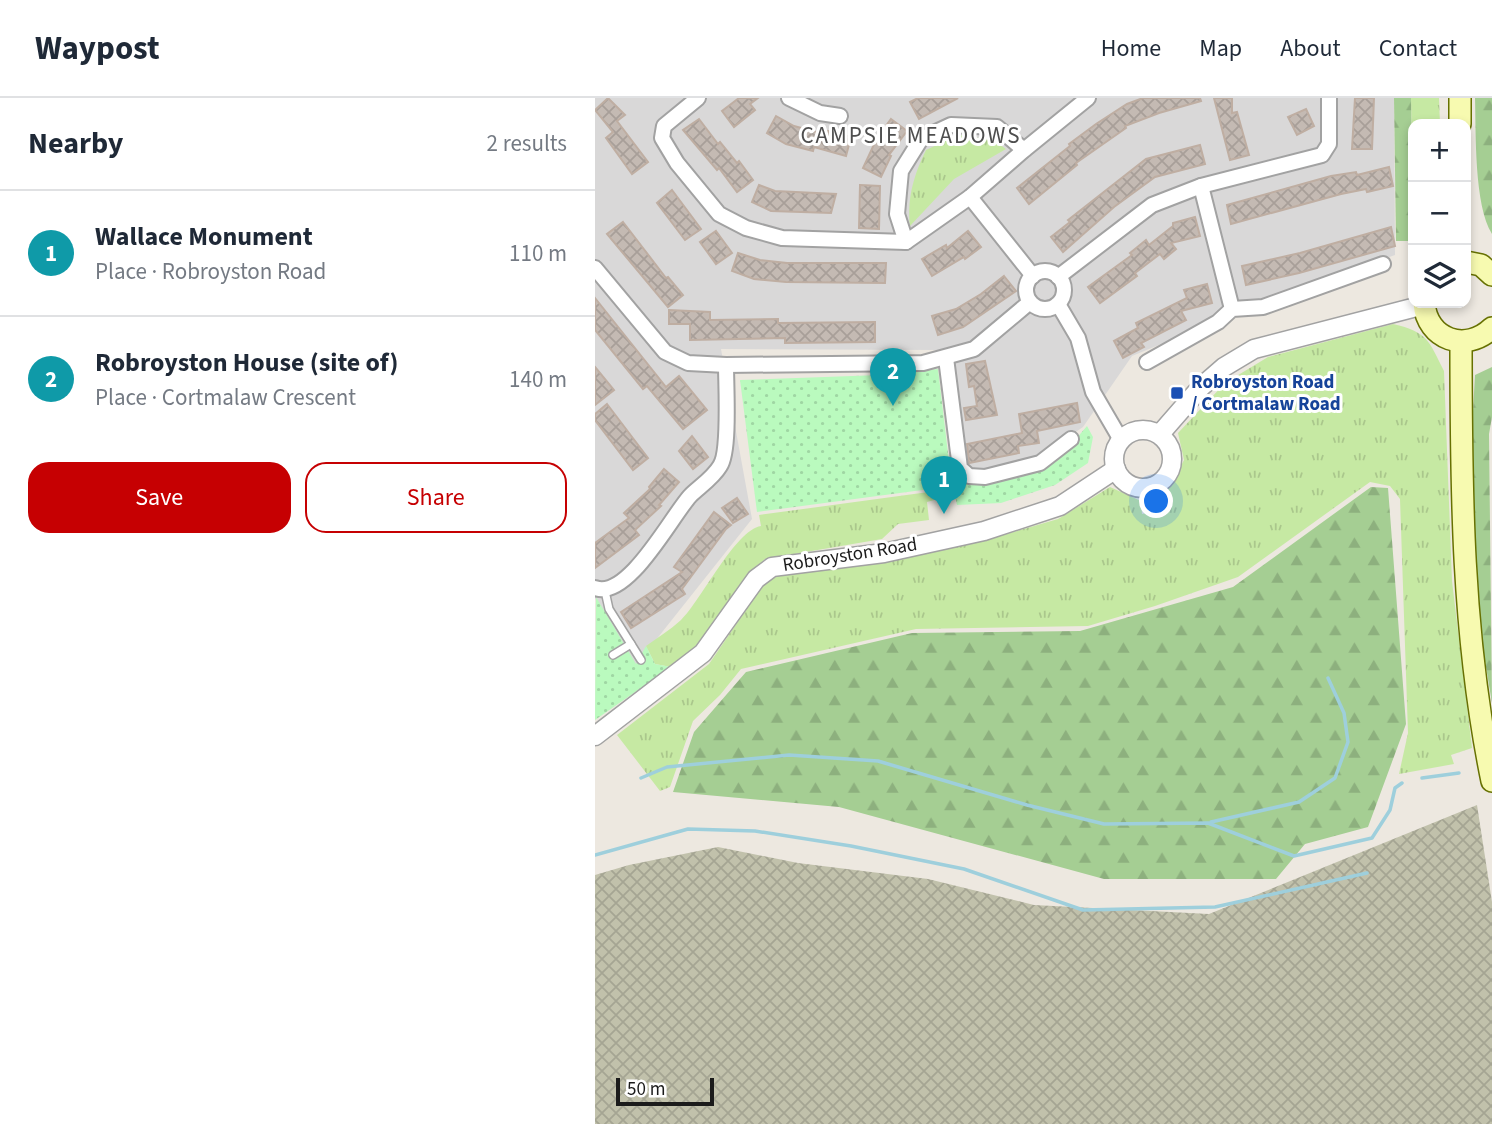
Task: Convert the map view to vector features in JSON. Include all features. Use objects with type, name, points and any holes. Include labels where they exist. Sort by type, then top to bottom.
[{"type":"main road","points":[[1460,98],[1460,119]]},
{"type":"main road","points":[[1471,263],[1481,265],[1492,275]]},
{"type":"main road","points":[[1426,308],[1433,327],[1448,339],[1461,342],[1481,339],[1492,328]]},
{"type":"main road","points":[[1461,342],[1461,516],[1468,612],[1483,739],[1492,781]]},
{"type":"street","points":[[698,98],[664,126],[662,138],[677,163],[719,214],[746,228],[782,238],[906,242],[970,197],[1089,98]]},
{"type":"street","points":[[789,98],[820,113],[840,116]]},
{"type":"street","points":[[1058,276],[1152,205],[1201,186],[1322,155],[1329,144],[1329,98]]},
{"type":"street","points":[[906,242],[897,214],[901,171],[921,139],[951,125],[997,127],[1024,150]]},
{"type":"street","points":[[1201,186],[1232,309]]},
{"type":"street","points":[[970,197],[1034,276]]},
{"type":"street","points":[[1147,362],[1218,322],[1232,309],[1263,307],[1383,264]]},
{"type":"street","points":[[595,268],[665,352],[688,363],[923,363],[974,349],[1030,302]]},
{"type":"street","points":[[1043,272],[1058,276],[1064,288],[1062,299],[1053,308],[1041,309],[1030,302],[1027,291],[1034,276],[1043,272]]},
{"type":"street","points":[[1058,304],[1078,338],[1093,392],[1121,440]]},
{"type":"street","points":[[1160,434],[1201,387],[1224,367],[1254,349],[1409,308]]},
{"type":"street","points":[[946,358],[960,468],[969,475],[985,477],[1040,463],[1070,439]]},
{"type":"street","points":[[600,589],[615,587],[648,557],[688,498],[721,466],[725,448],[726,365]]},
{"type":"street","points":[[1143,430],[1160,434],[1170,446],[1172,465],[1169,473],[1156,486],[1133,486],[1126,483],[1116,469],[1114,457],[1121,440],[1132,431],[1143,430]]},
{"type":"street","name":"Robroyston Road","points":[[595,736],[703,653],[756,579],[772,567],[884,553],[984,531],[1060,506],[1116,469]]},
{"type":"lane","points":[[600,589],[609,609],[641,660]]},
{"type":"lane","points":[[613,655],[631,644]]},
{"type":"shaded area","points":[[595,98],[1394,98],[1395,255],[1266,301],[1132,356],[1083,427],[1040,456],[958,479],[941,350],[721,349],[752,519],[636,665],[595,598]]},
{"type":"shaded area","points":[[1477,805],[1492,902],[1492,1124],[595,1124],[595,875],[629,865],[718,847],[798,863],[928,879],[1034,905],[1209,914]]},
{"type":"green space","points":[[1394,98],[1411,98],[1411,119],[1408,119],[1408,241],[1396,241]]},
{"type":"green space","points":[[1411,98],[1439,98],[1440,119],[1411,119]]},
{"type":"green space","points":[[1475,98],[1492,98],[1492,234],[1486,221],[1479,187]]},
{"type":"green space","points":[[958,135],[993,140],[1006,149],[954,179],[910,226],[912,187],[926,150]]},
{"type":"green space","points":[[1393,324],[1421,334],[1435,352],[1444,371],[1452,581],[1472,748],[1451,755],[1454,764],[1399,774],[1408,733],[1400,499],[1390,486],[1370,482],[1238,577],[1088,626],[916,629],[741,669],[720,695],[693,721],[670,787],[660,791],[617,735],[709,664],[765,582],[785,573],[839,567],[993,538],[1058,519],[1110,487],[1141,501],[1142,514],[1165,509],[1166,494],[1184,460],[1178,433],[1225,383],[1268,357]]},
{"type":"green space","points":[[1492,367],[1492,417],[1489,434],[1492,703],[1475,601],[1472,429],[1475,375]]},
{"type":"green space","points":[[938,369],[950,470],[960,480],[971,484],[1019,476],[1057,461],[1087,426],[1093,437],[1088,463],[1055,485],[1001,503],[957,505],[955,496],[948,497],[945,487],[757,512],[740,380],[880,375]]},
{"type":"green space","points":[[1371,487],[1388,488],[1406,724],[1368,827],[1305,844],[1276,879],[1104,879],[839,807],[673,792],[694,732],[746,672],[912,633],[1080,631],[1233,587]]},
{"type":"green space","points":[[936,491],[938,499],[927,502],[929,520],[898,524],[882,539],[765,559],[755,568],[703,641],[671,667],[655,664],[646,646],[677,624],[689,611],[740,540],[751,530],[761,526],[759,515]]},
{"type":"green space","points":[[596,597],[636,664],[646,646],[655,664],[671,667],[595,720]]},
{"type":"building","points":[[608,98],[625,115],[617,121],[648,162],[632,174],[606,138],[613,132],[595,110]]},
{"type":"building","points":[[739,98],[758,98],[750,104],[755,110],[734,127],[722,111]]},
{"type":"building","points":[[918,98],[958,98],[919,119],[910,102]]},
{"type":"building","points":[[1143,98],[1200,98],[1201,101],[1125,126],[1126,128],[1076,163],[1077,165],[1029,204],[1017,188],[1096,124],[1127,104]]},
{"type":"building","points":[[1214,98],[1232,98],[1232,113],[1237,112],[1249,155],[1230,160]]},
{"type":"building","points":[[1355,98],[1374,98],[1372,149],[1352,149]]},
{"type":"building","points":[[1306,109],[1314,126],[1297,135],[1288,117]]},
{"type":"building","points":[[776,116],[794,126],[827,135],[828,131],[851,137],[846,156],[814,147],[813,151],[786,144],[767,133]]},
{"type":"building","points":[[699,119],[718,144],[720,142],[737,163],[739,161],[753,180],[737,192],[719,168],[717,170],[683,130]]},
{"type":"building","points":[[891,119],[907,131],[889,155],[891,156],[881,177],[863,168],[877,138]]},
{"type":"building","points":[[1200,145],[1205,164],[1155,177],[1114,207],[1063,252],[1051,237],[1070,222],[1068,220],[1146,159]]},
{"type":"building","points":[[1389,167],[1393,186],[1341,194],[1231,224],[1227,205],[1331,176],[1356,172],[1357,175]]},
{"type":"building","points":[[759,185],[775,191],[836,194],[831,213],[771,211],[752,202]]},
{"type":"building","points":[[860,185],[880,186],[879,229],[859,228]]},
{"type":"building","points":[[672,190],[701,229],[685,240],[657,203]]},
{"type":"building","points":[[1195,217],[1200,236],[1171,243],[1176,249],[1164,259],[1160,254],[1135,273],[1137,276],[1100,303],[1088,287],[1132,255],[1130,253],[1146,240],[1149,245],[1173,226],[1173,223]]},
{"type":"building","points":[[623,222],[666,278],[668,277],[683,295],[668,307],[607,234]]},
{"type":"building","points":[[1391,227],[1395,246],[1246,285],[1242,266],[1300,253]]},
{"type":"building","points":[[716,231],[732,253],[716,264],[700,242]]},
{"type":"building","points":[[968,231],[981,247],[965,259],[964,257],[932,276],[922,259],[946,245],[947,248]]},
{"type":"building","points":[[738,253],[760,260],[787,263],[886,263],[885,283],[754,279],[732,271]]},
{"type":"building","points":[[1004,276],[1016,291],[963,327],[938,335],[932,316],[956,309]]},
{"type":"building","points":[[1207,284],[1212,303],[1181,311],[1186,320],[1141,343],[1144,347],[1123,358],[1114,341],[1138,328],[1136,323],[1187,298],[1184,290]]},
{"type":"building","points":[[595,298],[666,387],[679,376],[707,410],[683,429],[647,386],[643,389],[595,330]]},
{"type":"building","points":[[669,310],[710,312],[710,320],[778,319],[778,323],[875,322],[875,342],[785,343],[785,338],[690,340],[690,324],[669,324]]},
{"type":"building","points":[[985,361],[997,415],[966,420],[964,408],[977,406],[974,386],[969,387],[966,364]]},
{"type":"building","points":[[595,367],[614,390],[595,405]]},
{"type":"building","points":[[1077,403],[1080,422],[1037,431],[1039,443],[1018,446],[1019,453],[969,463],[967,444],[1022,433],[1019,414]]},
{"type":"building","points":[[607,404],[648,458],[633,470],[595,420],[595,414]]},
{"type":"building","points":[[692,436],[708,457],[693,469],[679,451]]},
{"type":"building","points":[[664,469],[679,482],[659,505],[661,506],[635,530],[639,535],[595,568],[595,543],[629,518],[624,513],[650,489]]},
{"type":"building","points":[[737,498],[748,514],[733,523],[722,508]]},
{"type":"building","points":[[714,512],[731,525],[682,589],[685,594],[631,628],[621,612],[682,572],[674,567]]},
{"type":"waterway","points":[[1211,822],[1299,802],[1335,778],[1348,742],[1344,713],[1328,678]]},
{"type":"waterway","points":[[641,778],[667,767],[789,755],[878,761],[1027,805],[1104,824],[1208,823],[1294,856],[1372,838],[1390,810],[1395,788],[1402,783]]},
{"type":"waterway","points":[[1422,778],[1459,773]]},
{"type":"waterway","points":[[595,855],[688,829],[755,831],[851,846],[964,869],[1083,910],[1215,907],[1367,873]]},
{"type":"place","name":"Robroyston Road / Cortmalaw Road","points":[[1177,393]]},
{"type":"place","name":"Robroyston House (site of)","points":[[893,406]]},
{"type":"place","name":"Wallace Monument","points":[[944,514]]},
{"type":"district","name":"CAMPSIE MEADOWS","points":[[911,135]]}]
